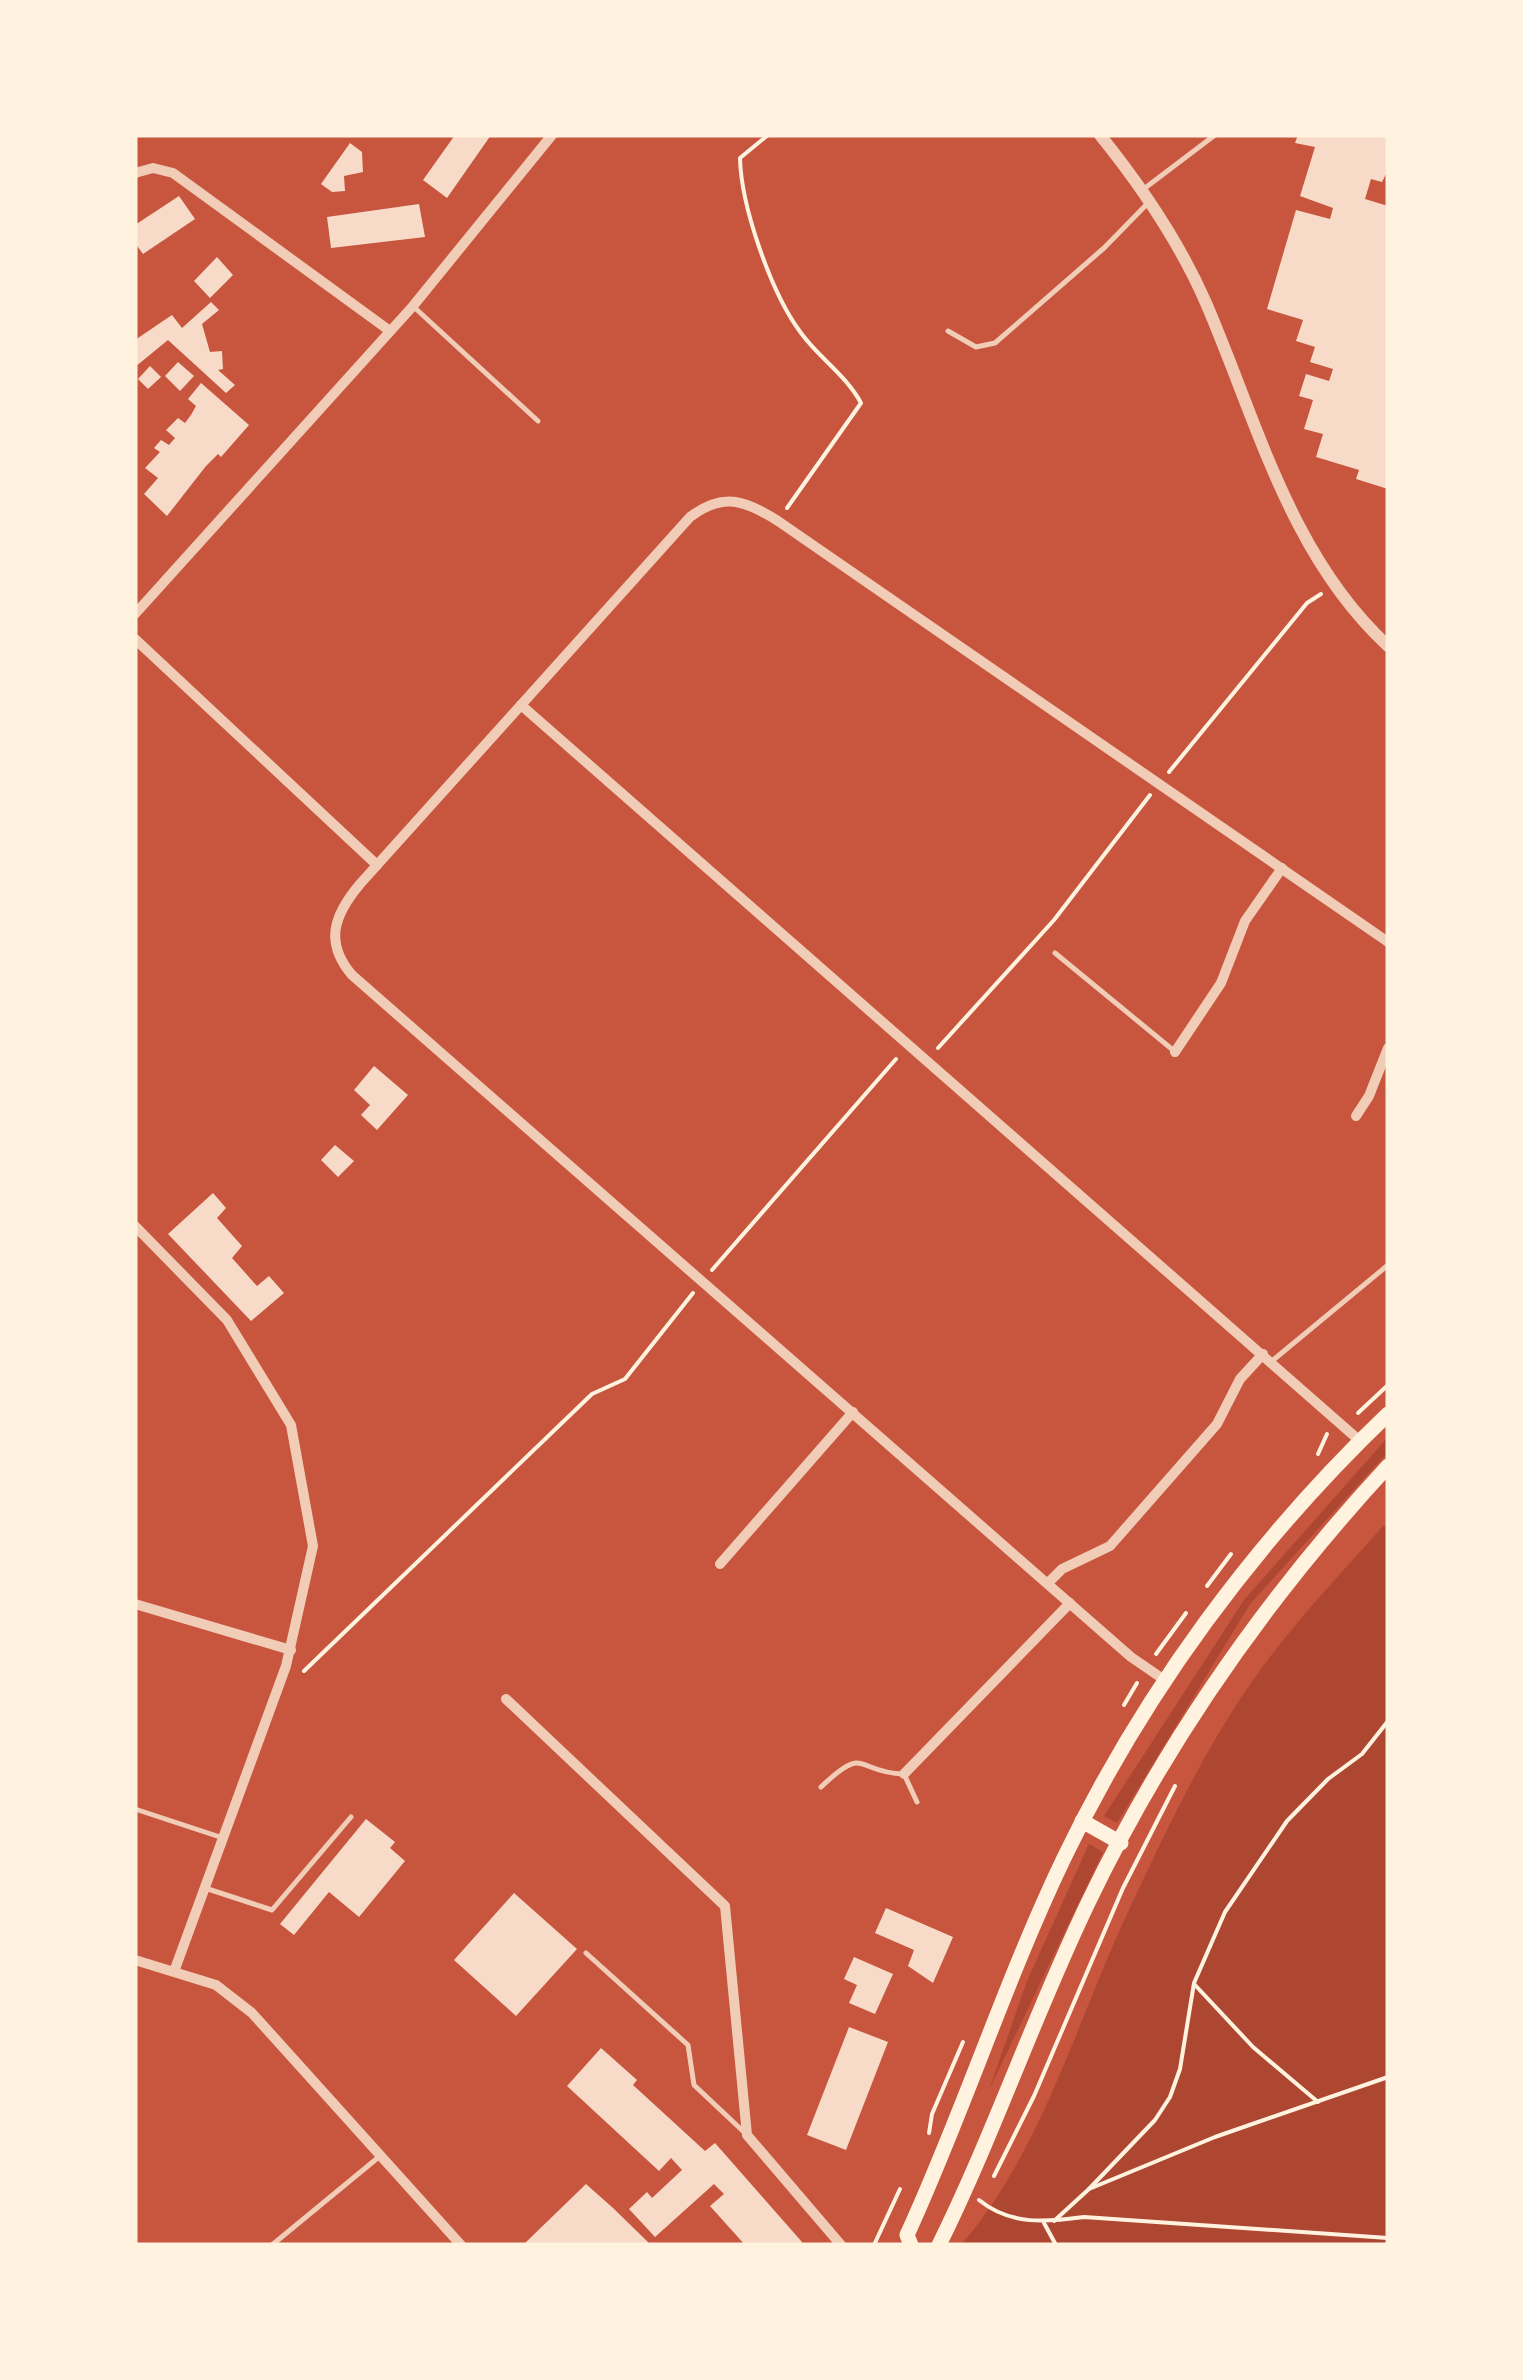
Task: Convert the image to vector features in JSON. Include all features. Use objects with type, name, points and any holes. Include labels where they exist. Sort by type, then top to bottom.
[{"type":"main road","points":[[911,2245],[908,2235],[1046,1897],[1082,1821],[1166,1681],[1240,1578],[1388,1414]]},
{"type":"main road","points":[[940,2245],[1056,1972],[1120,1843],[1242,1639],[1388,1466]]},
{"type":"main road","points":[[1082,1821],[1120,1843]]},
{"type":"street","points":[[136,611],[413,306],[552,135]]},
{"type":"street","points":[[1100,135],[1146,195],[1204,300],[1292,511],[1335,586],[1388,646]]},
{"type":"street","points":[[135,173],[154,168],[173,174],[390,331]]},
{"type":"street","points":[[1166,1681],[1048,1583],[352,976],[337,955],[335,923],[347,899],[377,864],[690,517],[722,500],[758,508],[778,520],[1388,942]]},
{"type":"street","points":[[135,639],[377,864]]},
{"type":"street","points":[[522,705],[1360,1441]]},
{"type":"street","points":[[1175,1052],[1221,983],[1245,920],[1282,868]]},
{"type":"street","points":[[1356,1116],[1370,1096],[1388,1048]]},
{"type":"street","points":[[135,1226],[227,1320],[291,1425],[314,1546],[286,1666],[175,1969]]},
{"type":"street","points":[[1048,1583],[1062,1570],[1110,1546],[1217,1424],[1240,1379],[1267,1357]]},
{"type":"street","points":[[720,1564],[853,1412]]},
{"type":"street","points":[[904,1774],[1070,1602]]},
{"type":"street","points":[[135,1604],[291,1650]]},
{"type":"street","points":[[506,1700],[725,1906],[747,2135],[841,2245]]},
{"type":"street","points":[[135,1960],[175,1969],[216,1985],[252,2013],[457,2244]]},
{"type":"lane","points":[[948,330],[976,347],[995,344],[1104,248],[1146,195],[1215,135]]},
{"type":"lane","points":[[413,306],[538,421]]},
{"type":"lane","points":[[1056,952],[1175,1052]]},
{"type":"lane","points":[[1267,1357],[1388,1265]]},
{"type":"lane","points":[[821,1787],[853,1761],[904,1774],[917,1802]]},
{"type":"lane","points":[[135,1809],[223,1838]]},
{"type":"lane","points":[[205,1888],[272,1910],[350,1817]]},
{"type":"lane","points":[[586,1953],[688,2045],[694,2085],[747,2135]]},
{"type":"lane","points":[[272,2245],[380,2156]]},
{"type":"path","points":[[768,135],[740,158],[740,183],[780,297],[801,334],[853,388],[861,404],[778,520]]},
{"type":"path","points":[[928,1059],[1054,920],[1307,602],[1335,586]]},
{"type":"path","points":[[286,1666],[303,1672],[592,1394],[625,1379],[703,1280],[910,1043]]},
{"type":"path","points":[[1318,1454],[1326,1434]]},
{"type":"path","points":[[1054,2221],[1155,2120],[1170,2097],[1180,2069],[1194,1982],[1224,1912],[1286,1821],[1328,1779],[1362,1754],[1388,1721]]},
{"type":"path","points":[[955,2213],[978,2198],[1010,2150],[1123,1888],[1178,1780]]},
{"type":"path","points":[[1194,1982],[1239,2034],[1318,2102]]},
{"type":"path","points":[[1089,2189],[1216,2137],[1388,2077]]},
{"type":"path","points":[[926,2132],[936,2108]]},
{"type":"path","points":[[874,2245],[900,2190]]},
{"type":"path","points":[[978,2198],[1006,2216],[1044,2223],[1084,2217],[1388,2238]]},
{"type":"path","points":[[1044,2223],[1056,2245]]},
{"type":"shaded area","points":[[1388,1437],[1388,1452],[1250,1604],[1117,1823],[1104,1816],[1244,1600]]},
{"type":"shaded area","points":[[1388,1525],[1388,2245],[961,2245],[1014,2169],[1036,2128],[1128,1912],[1212,1746],[1251,1683],[1286,1637],[1383,1526]]},
{"type":"shaded area","points":[[1089,1844],[1103,1852],[989,2090],[1027,1981]]},
{"type":"building","points":[[455,135],[491,135],[447,198],[423,180]]},
{"type":"building","points":[[1298,135],[1388,135],[1388,170],[1382,182],[1371,179],[1365,199],[1388,206],[1388,489],[1356,479],[1359,470],[1316,457],[1323,434],[1304,429],[1313,400],[1299,396],[1306,374],[1329,381],[1333,369],[1310,362],[1315,347],[1296,341],[1303,320],[1267,309],[1296,210],[1330,219],[1333,208],[1300,196],[1315,147],[1295,143]]},
{"type":"building","points":[[350,143],[362,152],[363,172],[344,176],[345,191],[332,192],[321,184]]},
{"type":"building","points":[[179,196],[195,219],[143,254],[135,243],[135,225]]},
{"type":"building","points":[[419,204],[425,237],[331,248],[327,217]]},
{"type":"building","points":[[217,257],[233,275],[210,298],[194,281]]},
{"type":"building","points":[[211,302],[219,310],[202,324],[210,352],[222,351],[223,369],[218,370],[235,385],[226,393],[168,340],[135,367],[135,340],[172,315],[182,328]]},
{"type":"building","points":[[178,362],[194,376],[180,391],[165,376]]},
{"type":"building","points":[[150,366],[161,377],[148,389],[138,379]]},
{"type":"building","points":[[201,383],[249,425],[221,457],[218,454],[206,466],[167,516],[144,494],[158,478],[145,468],[160,452],[154,448],[161,440],[169,445],[175,438],[166,430],[178,418],[185,423],[191,415],[196,406],[188,399]]},
{"type":"building","points":[[374,1066],[408,1095],[377,1130],[361,1115],[370,1105],[354,1090]]},
{"type":"building","points":[[335,1145],[354,1161],[338,1177],[321,1160]]},
{"type":"building","points":[[213,1193],[226,1208],[217,1218],[242,1246],[232,1258],[257,1286],[269,1276],[284,1293],[251,1321],[168,1234]]},
{"type":"building","points":[[366,1819],[395,1842],[390,1848],[405,1861],[359,1917],[329,1892],[294,1935],[280,1924]]},
{"type":"building","points":[[514,1893],[577,1949],[516,2016],[454,1960]]},
{"type":"building","points":[[886,1908],[953,1937],[933,1983],[908,1966],[914,1950],[875,1933]]},
{"type":"building","points":[[854,1957],[893,1974],[875,2014],[849,2003],[857,1985],[844,1979]]},
{"type":"building","points":[[849,2027],[888,2042],[846,2150],[807,2135]]},
{"type":"building","points":[[601,2048],[637,2080],[633,2085],[705,2151],[715,2143],[802,2242],[745,2245],[710,2206],[724,2194],[714,2184],[655,2237],[629,2209],[647,2192],[652,2198],[682,2170],[671,2158],[659,2171],[567,2086]]},
{"type":"building","points":[[586,2184],[613,2208],[651,2245],[523,2245]]}]
